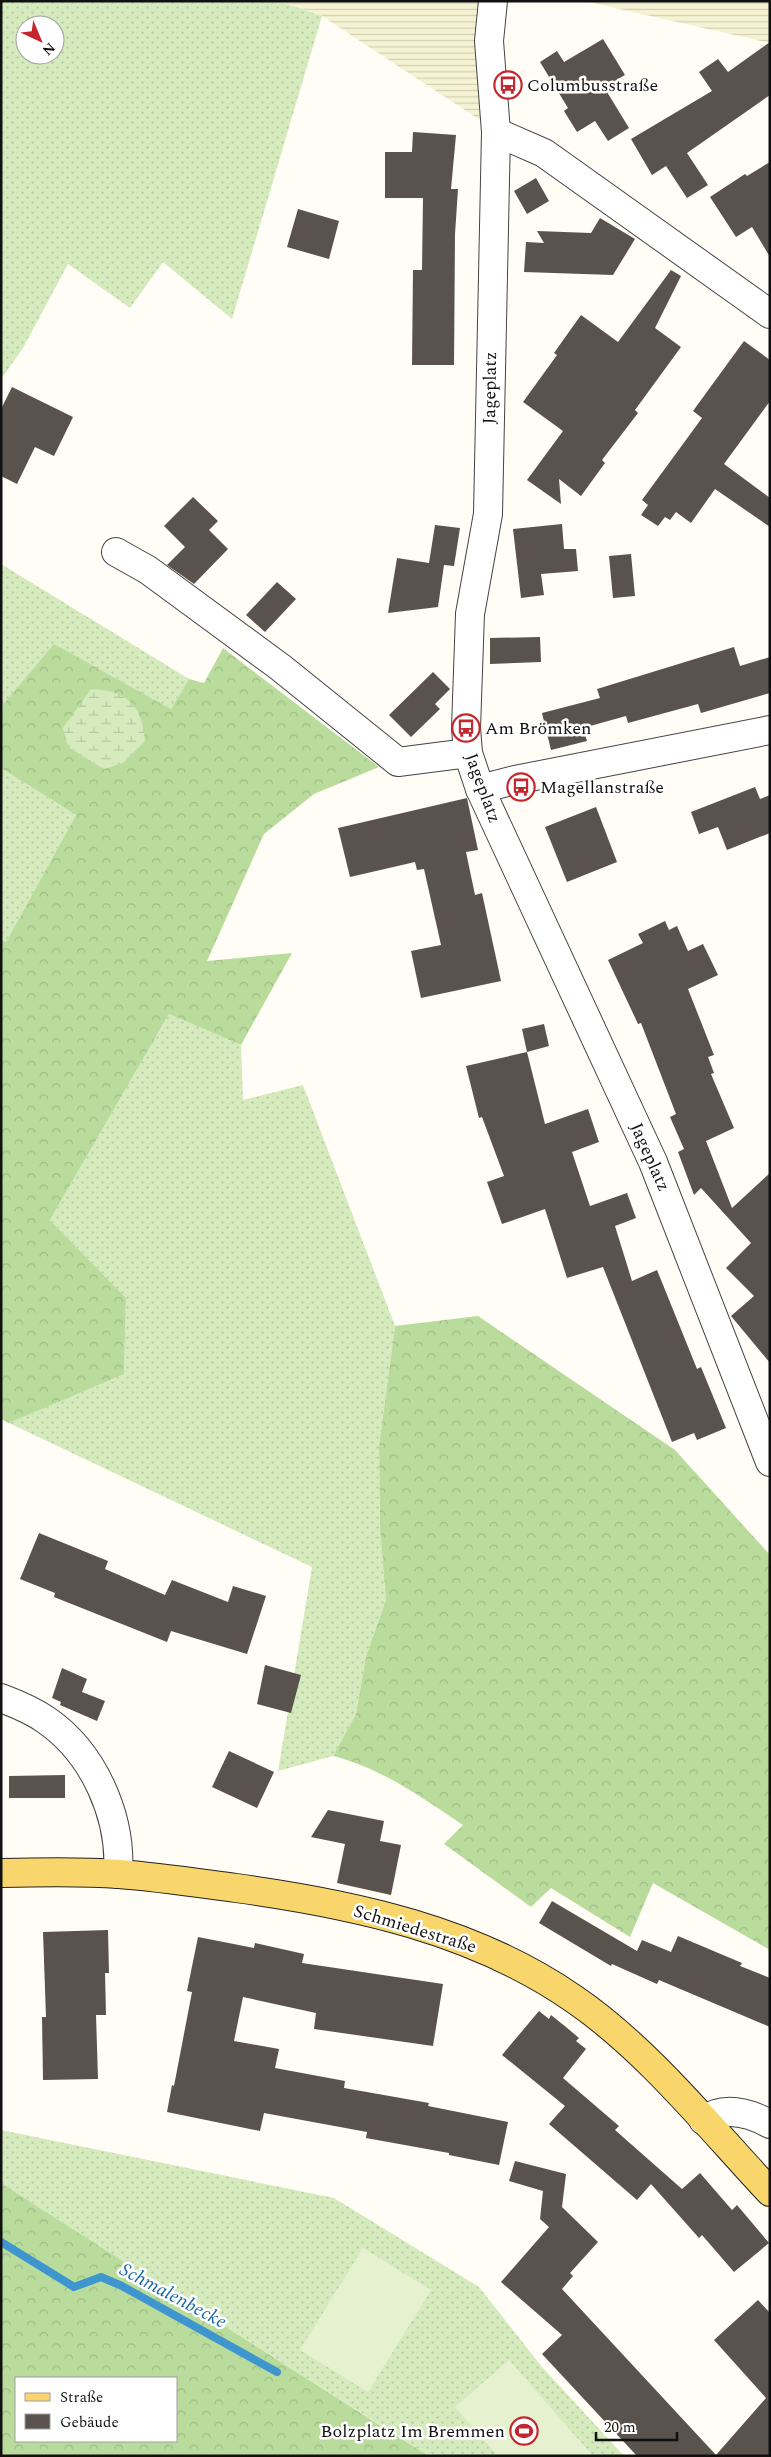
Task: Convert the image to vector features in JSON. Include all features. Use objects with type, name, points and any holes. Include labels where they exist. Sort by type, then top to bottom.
[{"type":"main road","name":"Schmiedestraße","points":[[1,1873],[118,1874],[298,1897],[385,1916],[436,1931],[494,1954],[552,1986],[589,2010],[626,2041],[770,2192]]},
{"type":"street","name":"Jageplatz","points":[[493,1],[489,42],[496,132],[488,514],[470,614],[466,728],[468,753],[480,789],[653,1162],[770,1462]]},
{"type":"street","points":[[496,132],[544,153],[770,314]]},
{"type":"street","points":[[116,552],[148,570],[280,667],[398,762],[468,753]]},
{"type":"street","points":[[480,789],[516,780],[770,730]]},
{"type":"street","points":[[1,1698],[26,1708],[45,1719],[67,1738],[84,1758],[101,1789],[115,1828],[120,1850],[118,1874]]},
{"type":"street","points":[[703,2120],[713,2114],[738,2112],[756,2116],[770,2124]]},
{"type":"shaded area","points":[[278,1],[486,1],[480,120],[322,16]]},
{"type":"shaded area","points":[[584,1],[770,1],[770,43]]},
{"type":"green space","points":[[1,1],[278,1],[322,16],[232,319],[163,262],[130,308],[68,264],[23,348],[1,379]]},
{"type":"green space","points":[[1,564],[189,679],[171,709],[54,645],[1,707]]},
{"type":"green space","points":[[54,644],[171,709],[189,679],[204,683],[223,648],[379,767],[314,794],[264,834],[207,961],[292,953],[241,1045],[169,1014],[50,1220],[126,1298],[124,1374],[9,1423],[1,1419],[1,939],[6,942],[76,815],[1,768],[1,707]]},
{"type":"green space","points":[[91,689],[114,693],[130,702],[136,709],[143,728],[145,741],[123,763],[104,769],[68,747],[63,728]]},
{"type":"green space","points":[[1,768],[76,815],[6,942],[1,939]]},
{"type":"green space","points":[[169,1014],[241,1045],[243,1100],[303,1085],[395,1326],[379,1446],[380,1529],[386,1600],[366,1656],[356,1714],[333,1756],[278,1771],[312,1567],[9,1423],[124,1373],[126,1298],[50,1220]]},
{"type":"green space","points":[[478,1316],[675,1450],[770,1555],[770,1950],[653,1883],[630,1937],[551,1888],[531,1907],[444,1844],[463,1825],[417,1794],[385,1776],[351,1761],[333,1756],[356,1714],[366,1656],[386,1600],[380,1529],[379,1446],[395,1326]]},
{"type":"green space","points":[[1,2130],[334,2198],[479,2287],[542,2367],[624,2456],[429,2456],[1,2183]]},
{"type":"green space","points":[[1,2183],[378,2424],[429,2456],[1,2456]]},
{"type":"green space","points":[[363,2248],[431,2290],[368,2392],[300,2350]]},
{"type":"green space","name":"Bolzplatz Im Bremmen","points":[[509,2360],[593,2456],[498,2456],[455,2407]]},
{"type":"building","points":[[603,39],[625,75],[604,87],[629,128],[608,141],[595,121],[577,132],[564,111],[568,108],[540,62],[557,51],[564,62]]},
{"type":"building","points":[[770,42],[770,95],[687,153],[708,185],[687,198],[666,166],[652,175],[631,139],[712,91],[699,72],[718,59],[728,72]]},
{"type":"building","points":[[413,132],[456,135],[451,189],[458,189],[455,234],[454,365],[412,365],[413,270],[422,270],[423,198],[385,198],[385,152],[412,152]]},
{"type":"building","points":[[770,162],[770,257],[752,227],[736,237],[710,197],[745,174],[747,176]]},
{"type":"building","points":[[536,178],[549,201],[527,214],[514,191]]},
{"type":"building","points":[[298,209],[339,221],[329,259],[287,247]]},
{"type":"building","points":[[600,218],[635,239],[613,275],[524,272],[526,242],[544,243],[537,231],[591,233]]},
{"type":"building","points":[[671,270],[681,276],[655,328],[681,347],[635,410],[638,413],[602,460],[605,463],[581,496],[559,479],[561,504],[527,480],[563,431],[523,402],[557,355],[554,353],[581,315],[618,342]]},
{"type":"building","points":[[744,341],[770,360],[770,401],[724,464],[770,498],[770,527],[715,489],[691,523],[676,512],[670,520],[665,517],[658,526],[641,515],[648,505],[642,500],[702,418],[693,411]]},
{"type":"building","points":[[12,387],[73,417],[54,456],[35,447],[17,484],[1,476],[1,409]]},
{"type":"building","points":[[193,497],[218,521],[209,530],[228,549],[194,584],[167,565],[185,547],[164,526]]},
{"type":"building","points":[[562,524],[564,549],[576,549],[578,571],[541,574],[544,595],[521,598],[513,529]]},
{"type":"building","points":[[435,525],[460,528],[454,566],[444,565],[438,607],[388,613],[397,558],[429,563]]},
{"type":"building","points":[[631,554],[635,596],[613,598],[609,556]]},
{"type":"building","points":[[277,582],[296,599],[265,632],[246,615]]},
{"type":"building","points":[[540,637],[541,662],[490,664],[490,638]]},
{"type":"building","points":[[734,647],[740,666],[770,657],[770,693],[701,713],[698,704],[628,723],[626,716],[583,728],[587,741],[551,750],[542,713],[600,698],[597,689]]},
{"type":"building","points":[[433,672],[450,689],[435,704],[440,709],[411,737],[389,715]]},
{"type":"building","points":[[755,787],[760,799],[770,795],[770,833],[727,850],[718,827],[699,834],[691,812]]},
{"type":"building","points":[[467,798],[478,850],[466,852],[475,895],[482,893],[501,981],[421,998],[411,951],[441,945],[424,869],[417,870],[415,862],[350,877],[338,828]]},
{"type":"building","points":[[596,807],[617,862],[567,882],[545,827]]},
{"type":"building","points":[[665,921],[669,930],[677,926],[688,951],[703,944],[718,975],[688,989],[714,1055],[708,1057],[714,1073],[711,1074],[734,1128],[706,1141],[732,1208],[770,1173],[770,1363],[731,1316],[754,1296],[726,1268],[751,1243],[701,1188],[694,1195],[678,1152],[684,1149],[670,1117],[676,1114],[641,1023],[638,1024],[608,960],[643,943],[638,934]]},
{"type":"building","points":[[544,1024],[549,1046],[527,1052],[522,1029]]},
{"type":"building","points":[[527,1052],[545,1124],[588,1109],[599,1142],[572,1152],[590,1206],[627,1193],[636,1218],[615,1226],[632,1281],[657,1270],[697,1369],[701,1367],[726,1428],[697,1440],[694,1433],[672,1442],[603,1267],[567,1278],[545,1209],[502,1224],[487,1182],[504,1176],[482,1117],[479,1118],[466,1066]]},
{"type":"building","points":[[39,1533],[108,1561],[105,1569],[165,1595],[172,1580],[228,1602],[233,1586],[266,1596],[247,1654],[171,1631],[167,1642],[54,1597],[55,1593],[20,1579]]},
{"type":"building","points":[[265,1665],[301,1675],[291,1713],[257,1704]]},
{"type":"building","points":[[62,1668],[87,1679],[82,1692],[105,1701],[97,1721],[60,1705],[61,1702],[52,1698]]},
{"type":"building","points":[[229,1751],[274,1772],[257,1808],[212,1787]]},
{"type":"building","points":[[65,1775],[65,1798],[9,1798],[9,1776]]},
{"type":"building","points":[[328,1810],[384,1821],[380,1841],[401,1845],[391,1895],[337,1883],[345,1844],[311,1837]]},
{"type":"building","points":[[552,1901],[637,1951],[642,1940],[671,1952],[678,1936],[742,1963],[740,1966],[770,1978],[770,2027],[659,1980],[657,1984],[612,1964],[611,1966],[539,1923]]},
{"type":"building","points":[[108,1930],[109,1973],[105,1973],[106,2015],[96,2015],[98,2079],[43,2080],[42,2017],[46,2017],[43,1932]]},
{"type":"building","points":[[198,1937],[254,1948],[255,1943],[304,1954],[302,1963],[443,1984],[433,2046],[314,2029],[316,2013],[243,1997],[234,2041],[279,2049],[275,2068],[345,2081],[344,2088],[429,2103],[428,2106],[508,2122],[499,2165],[449,2155],[449,2153],[366,2138],[367,2132],[264,2113],[260,2131],[167,2112],[172,2085],[174,2086],[192,1992],[187,1991]]},
{"type":"building","points":[[539,2011],[549,2019],[551,2015],[566,2027],[579,2038],[576,2041],[586,2049],[563,2078],[619,2126],[615,2130],[682,2189],[700,2173],[732,2210],[737,2205],[769,2243],[734,2272],[702,2235],[699,2238],[651,2184],[637,2200],[549,2124],[565,2106],[502,2055]]},
{"type":"building","points":[[515,2161],[566,2174],[562,2207],[598,2242],[570,2273],[573,2276],[562,2289],[716,2455],[766,2398],[714,2340],[758,2300],[770,2313],[770,2456],[637,2456],[542,2354],[562,2335],[501,2282],[549,2227],[540,2219],[543,2191],[509,2181]]},
{"type":"waterway","name":"Schmalenbecke","points":[[1,2242],[74,2287],[101,2277],[122,2286],[277,2372]]},
{"type":"place","name":"Columbusstraße","points":[[508,85]]},
{"type":"place","name":"Am Brömken","points":[[466,728]]},
{"type":"place","name":"Magellanstraße","points":[[521,787]]},
{"type":"place","name":"Bolzplatz Im Bremmen","points":[[524,2431]]}]
